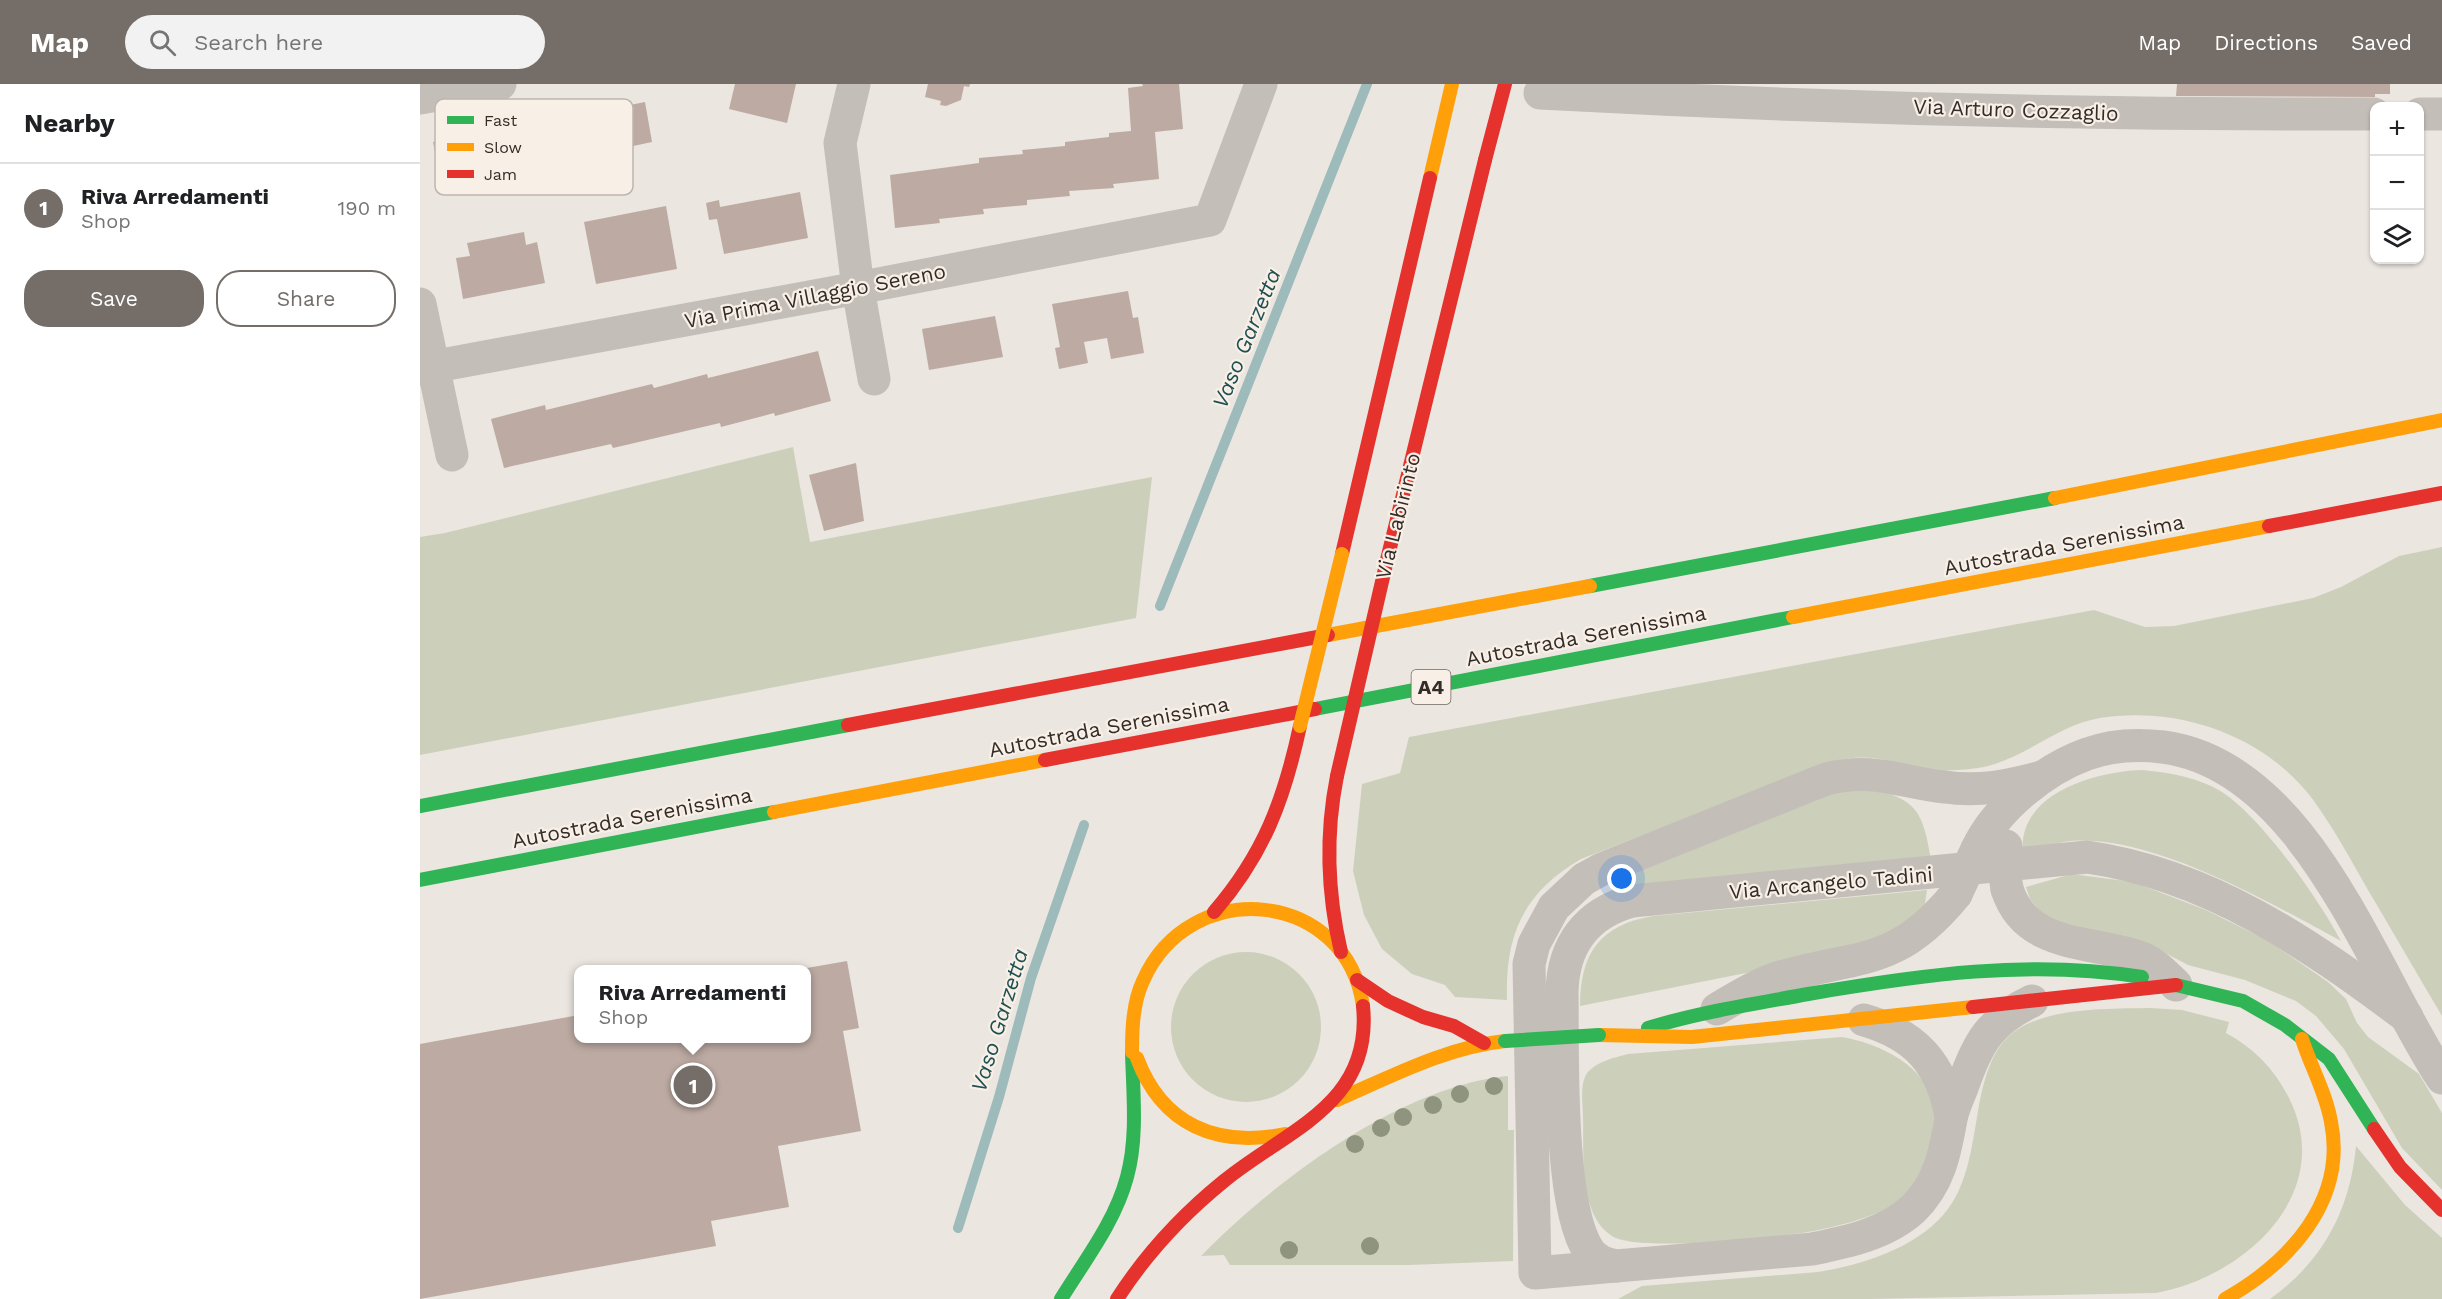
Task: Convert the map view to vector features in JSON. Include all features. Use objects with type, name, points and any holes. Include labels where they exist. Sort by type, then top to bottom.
[{"type":"main road","name":"Via Labirinto","points":[[1214,912],[1248,872],[1274,823],[1290,775],[1452,84]]},
{"type":"main road","name":"Via Labirinto","points":[[1341,952],[1331,911],[1326,868],[1330,807],[1387,560],[1505,84]]},
{"type":"main road","points":[[420,806],[2018,505],[2442,420]]},
{"type":"main road","name":"Autostrada Serenissima","points":[[420,880],[2442,493]]},
{"type":"main road","name":"Via Labirinto","points":[[1061,1299],[1120,1199],[1134,1145],[1133,1009],[1137,992],[1151,960],[1168,940],[1190,924],[1214,912],[1260,908],[1283,913],[1305,922],[1324,935],[1341,952],[1357,980],[1365,1010],[1364,1042],[1354,1073],[1337,1100],[1319,1117],[1225,1180],[1171,1231],[1127,1282],[1117,1299]]},
{"type":"main road","points":[[1629,1034],[1688,1015],[1889,980],[2005,969],[2112,970],[2216,992],[2252,1004],[2270,1013],[2302,1039],[2321,1050],[2333,1062],[2399,1167],[2442,1210]]},
{"type":"main road","points":[[1357,980],[1388,1001],[1423,1017],[1454,1026],[1484,1044]]},
{"type":"main road","points":[[1337,1100],[1377,1081],[1484,1044],[1505,1041],[1629,1034],[1692,1037],[2176,985]]},
{"type":"main road","name":"Via Labirinto","points":[[1132,1036],[1138,1063],[1150,1088],[1169,1109],[1191,1125],[1216,1136],[1244,1140],[1271,1138],[1298,1130]]},
{"type":"main road","points":[[2225,1299],[2260,1280],[2293,1250],[2307,1232],[2326,1192],[2333,1159],[2332,1125],[2302,1039]]},
{"type":"street","points":[[420,98],[500,84]]},
{"type":"street","points":[[854,84],[840,143],[858,288],[874,379]]},
{"type":"street","name":"Via Prima Villaggio Sereno","points":[[426,368],[1210,220],[1261,84]]},
{"type":"street","name":"Via Arturo Cozzaglio","points":[[1540,93],[1658,92],[2178,115],[2370,114]]},
{"type":"street","points":[[2424,114],[2442,114]]},
{"type":"street","points":[[420,304],[426,368],[452,455]]},
{"type":"street","name":"Via Arcangelo Tadini","points":[[1991,848],[2011,832],[2014,803],[2042,777],[2075,758],[2130,745],[2187,752],[2205,758],[2239,777],[2272,803],[2315,857],[2442,1078]]},
{"type":"street","name":"Via Arcangelo Tadini","points":[[2032,1001],[2014,1009],[1984,1036],[1974,1054],[1951,1117],[1942,1165],[1930,1190],[1912,1210],[1890,1225],[1841,1243],[1812,1249],[1535,1273],[1529,964],[1543,925],[1568,892],[1602,869],[1826,779],[1846,774],[1887,775],[1931,785],[1971,789],[2019,784],[2042,777]]},
{"type":"street","points":[[1714,1011],[1756,986],[1775,979],[1860,960],[1905,943],[1924,929],[1956,894],[1991,848],[2003,862],[2007,889],[2018,910],[2043,933],[2058,940],[2140,957],[2158,967],[2176,985]]},
{"type":"street","name":"Via Arcangelo Tadini","points":[[1616,1266],[1606,1265],[1590,1253],[1585,1244],[1574,1205],[1566,1149],[1562,992],[1562,974],[1574,940],[1592,920],[1615,906],[1632,901],[2087,856],[2156,870],[2216,895],[2285,931],[2407,1017]]},
{"type":"street","points":[[1864,1020],[1901,1035],[1930,1062],[1941,1079],[1951,1117]]},
{"type":"green space","points":[[793,447],[810,542],[1152,477],[1136,618],[420,755],[420,537],[445,533]]},
{"type":"green space","points":[[2442,547],[2442,1016],[2335,834],[2314,801],[2294,778],[2271,758],[2218,730],[2160,717],[2130,715],[2084,722],[2010,758],[1978,768],[1933,770],[1862,757],[1835,761],[1581,859],[1545,886],[1532,901],[1522,918],[1514,936],[1510,955],[1507,1000],[1455,997],[1445,985],[1412,974],[1382,949],[1364,915],[1353,871],[1362,784],[1400,773],[1409,737],[2094,610],[2145,627],[2174,626],[2313,598],[2341,587],[2399,556]]},
{"type":"green space","points":[[2143,770],[2194,779],[2222,792],[2237,804],[2288,860],[2319,904],[2341,941],[2206,872],[2131,847],[2095,841],[2063,842],[2023,854],[2024,833],[2032,815],[2046,801],[2083,781],[2124,771]]},
{"type":"green space","points":[[1865,787],[1896,796],[1914,809],[1924,828],[1931,860],[1615,888],[1613,882],[1834,793]]},
{"type":"green space","points":[[2072,874],[2133,882],[2206,910],[2267,940],[2328,982],[2346,999],[2357,1023],[2368,1037],[2419,1074],[2442,1113],[2442,1190],[2402,1148],[2344,1049],[2316,1016],[2296,1001],[2245,980],[2188,965],[2154,947],[2046,918],[2030,899],[2026,887]]},
{"type":"green space","points":[[1927,890],[1924,910],[1906,927],[1827,957],[1580,1006],[1584,971],[1597,944],[1619,926],[1635,920],[1653,916]]},
{"type":"green space","points":[[1246,952],[1261,953],[1275,958],[1299,974],[1315,998],[1320,1012],[1320,1042],[1315,1056],[1299,1080],[1275,1096],[1261,1101],[1246,1102],[1231,1101],[1217,1096],[1193,1080],[1177,1056],[1172,1042],[1171,1027],[1172,1012],[1177,998],[1193,974],[1217,958],[1231,953]]},
{"type":"green space","points":[[2151,1008],[2182,1010],[2229,1022],[2226,1033],[2255,1053],[2283,1088],[2289,1098],[2301,1133],[2301,1167],[2291,1198],[2274,1226],[2249,1250],[2221,1269],[2189,1284],[2156,1293],[1870,1299],[1618,1299],[1642,1286],[1835,1269],[1869,1260],[1902,1246],[1932,1226],[1944,1214],[1959,1191],[1968,1165],[1987,1073],[1995,1054],[2006,1039],[2019,1028],[2054,1015],[2074,1011]]},
{"type":"green space","points":[[1842,1037],[1863,1042],[1901,1060],[1916,1073],[1928,1089],[1935,1107],[1936,1128],[1931,1151],[1913,1184],[1898,1201],[1876,1214],[1832,1227],[1742,1240],[1678,1243],[1627,1241],[1612,1236],[1601,1226],[1588,1198],[1584,1164],[1583,1086],[1585,1077],[1593,1068],[1604,1061],[1628,1054]]},
{"type":"green space","points":[[1508,1076],[1508,1130],[1514,1130],[1513,1261],[1410,1265],[1230,1265],[1224,1255],[1201,1256],[1265,1198],[1342,1142],[1383,1118],[1425,1098],[1467,1084]]},
{"type":"green space","points":[[2356,1146],[2405,1205],[2442,1238],[2442,1299],[2270,1299],[2305,1268],[2331,1232],[2347,1192]]},
{"type":"building","points":[[735,84],[796,84],[787,123],[729,109]]},
{"type":"building","points":[[928,84],[970,84],[969,87],[964,86],[961,100],[946,106],[940,105],[941,101],[925,97]]},
{"type":"building","points":[[1142,84],[1179,84],[1183,129],[1155,132],[1159,179],[1113,184],[1114,188],[1069,191],[1070,196],[1027,200],[1027,205],[983,209],[984,214],[939,219],[940,223],[895,228],[890,175],[979,163],[979,158],[1023,154],[1022,150],[1065,146],[1065,142],[1109,137],[1109,133],[1131,131],[1128,88],[1143,86]]},
{"type":"building","points":[[2177,84],[2390,84],[2390,94],[2375,94],[2375,97],[2176,96]]},
{"type":"building","points":[[645,102],[652,142],[633,146],[633,104]]},
{"type":"building","points":[[800,192],[808,238],[724,254],[717,219],[709,220],[706,203],[719,200],[720,207]]},
{"type":"building","points":[[666,206],[677,269],[596,284],[584,222]]},
{"type":"building","points":[[524,232],[526,245],[537,242],[545,283],[463,299],[456,258],[470,256],[467,243]]},
{"type":"building","points":[[1128,291],[1133,318],[1138,317],[1144,353],[1111,359],[1107,338],[1084,342],[1088,363],[1059,369],[1055,348],[1060,347],[1052,304]]},
{"type":"building","points":[[995,316],[1003,357],[929,370],[922,329]]},
{"type":"building","points":[[818,351],[831,401],[775,416],[774,413],[721,427],[720,423],[613,448],[611,444],[504,468],[491,419],[545,405],[546,410],[652,384],[654,388],[707,374],[708,378]]},
{"type":"building","points":[[856,463],[864,521],[824,531],[809,475]]},
{"type":"building","points":[[847,961],[859,1028],[843,1031],[861,1131],[778,1146],[789,1207],[711,1221],[716,1246],[420,1299],[420,1044],[574,1016],[574,1043],[811,1043],[811,967]]},
{"type":"waterway","name":"Vaso Garzetta","points":[[1160,606],[1367,84]]},
{"type":"waterway","name":"Vaso Garzetta","points":[[958,1228],[999,1097],[1031,978],[1084,825]]},
{"type":"traffic: fast","points":[[1590,586],[2055,498]]},
{"type":"traffic: fast","points":[[1315,709],[1793,617]]},
{"type":"traffic: fast","points":[[420,806],[848,725]]},
{"type":"traffic: fast","points":[[420,880],[774,812]]},
{"type":"traffic: fast","points":[[1648,1028],[1687,1017],[1747,1005],[1850,987],[1933,976],[2016,969],[2058,969],[2142,977]]},
{"type":"traffic: fast","points":[[2176,985],[2243,1001],[2285,1025],[2329,1059],[2374,1129]]},
{"type":"traffic: fast","points":[[1505,1041],[1599,1035]]},
{"type":"traffic: fast","points":[[1061,1299],[1107,1225],[1122,1194],[1127,1177],[1134,1131],[1132,1052]]},
{"type":"traffic: slow","points":[[1430,178],[1452,84]]},
{"type":"traffic: slow","points":[[2055,498],[2442,420]]},
{"type":"traffic: slow","points":[[1793,617],[2269,526]]},
{"type":"traffic: slow","points":[[1300,726],[1342,554]]},
{"type":"traffic: slow","points":[[1328,635],[1590,586]]},
{"type":"traffic: slow","points":[[774,812],[1045,760]]},
{"type":"traffic: slow","points":[[1132,1052],[1137,998],[1143,981],[1165,947],[1195,923],[1229,911],[1265,910],[1299,919],[1328,938],[1351,967],[1363,1006]]},
{"type":"traffic: slow","points":[[1599,1035],[1692,1037],[1973,1007]]},
{"type":"traffic: slow","points":[[2225,1299],[2249,1284],[2291,1248],[2308,1227],[2321,1203],[2330,1178],[2334,1151],[2331,1122],[2326,1101],[2302,1039]]},
{"type":"traffic: slow","points":[[1337,1100],[1440,1056],[1483,1044],[1505,1041]]},
{"type":"traffic: slow","points":[[1137,1058],[1148,1081],[1161,1100],[1177,1115],[1195,1126],[1215,1134],[1237,1137],[1260,1138],[1285,1134]]},
{"type":"traffic: jam","points":[[1485,160],[1505,84]]},
{"type":"traffic: jam","points":[[1387,560],[1485,160]]},
{"type":"traffic: jam","points":[[1342,554],[1430,178]]},
{"type":"traffic: jam","points":[[2269,526],[2442,493]]},
{"type":"traffic: jam","points":[[1337,776],[1387,560]]},
{"type":"traffic: jam","points":[[848,725],[1328,635]]},
{"type":"traffic: jam","points":[[1045,760],[1315,709]]},
{"type":"traffic: jam","points":[[1214,912],[1246,869],[1270,825],[1287,778],[1300,726]]},
{"type":"traffic: jam","points":[[1337,776],[1333,798],[1329,864],[1330,886],[1341,952]]},
{"type":"traffic: jam","points":[[1357,980],[1388,1001],[1423,1017],[1454,1026],[1484,1043]]},
{"type":"traffic: jam","points":[[1973,1007],[2176,985]]},
{"type":"traffic: jam","points":[[1117,1299],[1153,1251],[1194,1207],[1224,1181],[1320,1112],[1340,1091],[1354,1068],[1362,1040],[1363,1006]]},
{"type":"traffic: jam","points":[[2374,1129],[2400,1167],[2442,1210]]},
{"type":"place","name":"Riva Arredamenti","points":[[693,1085]]}]
